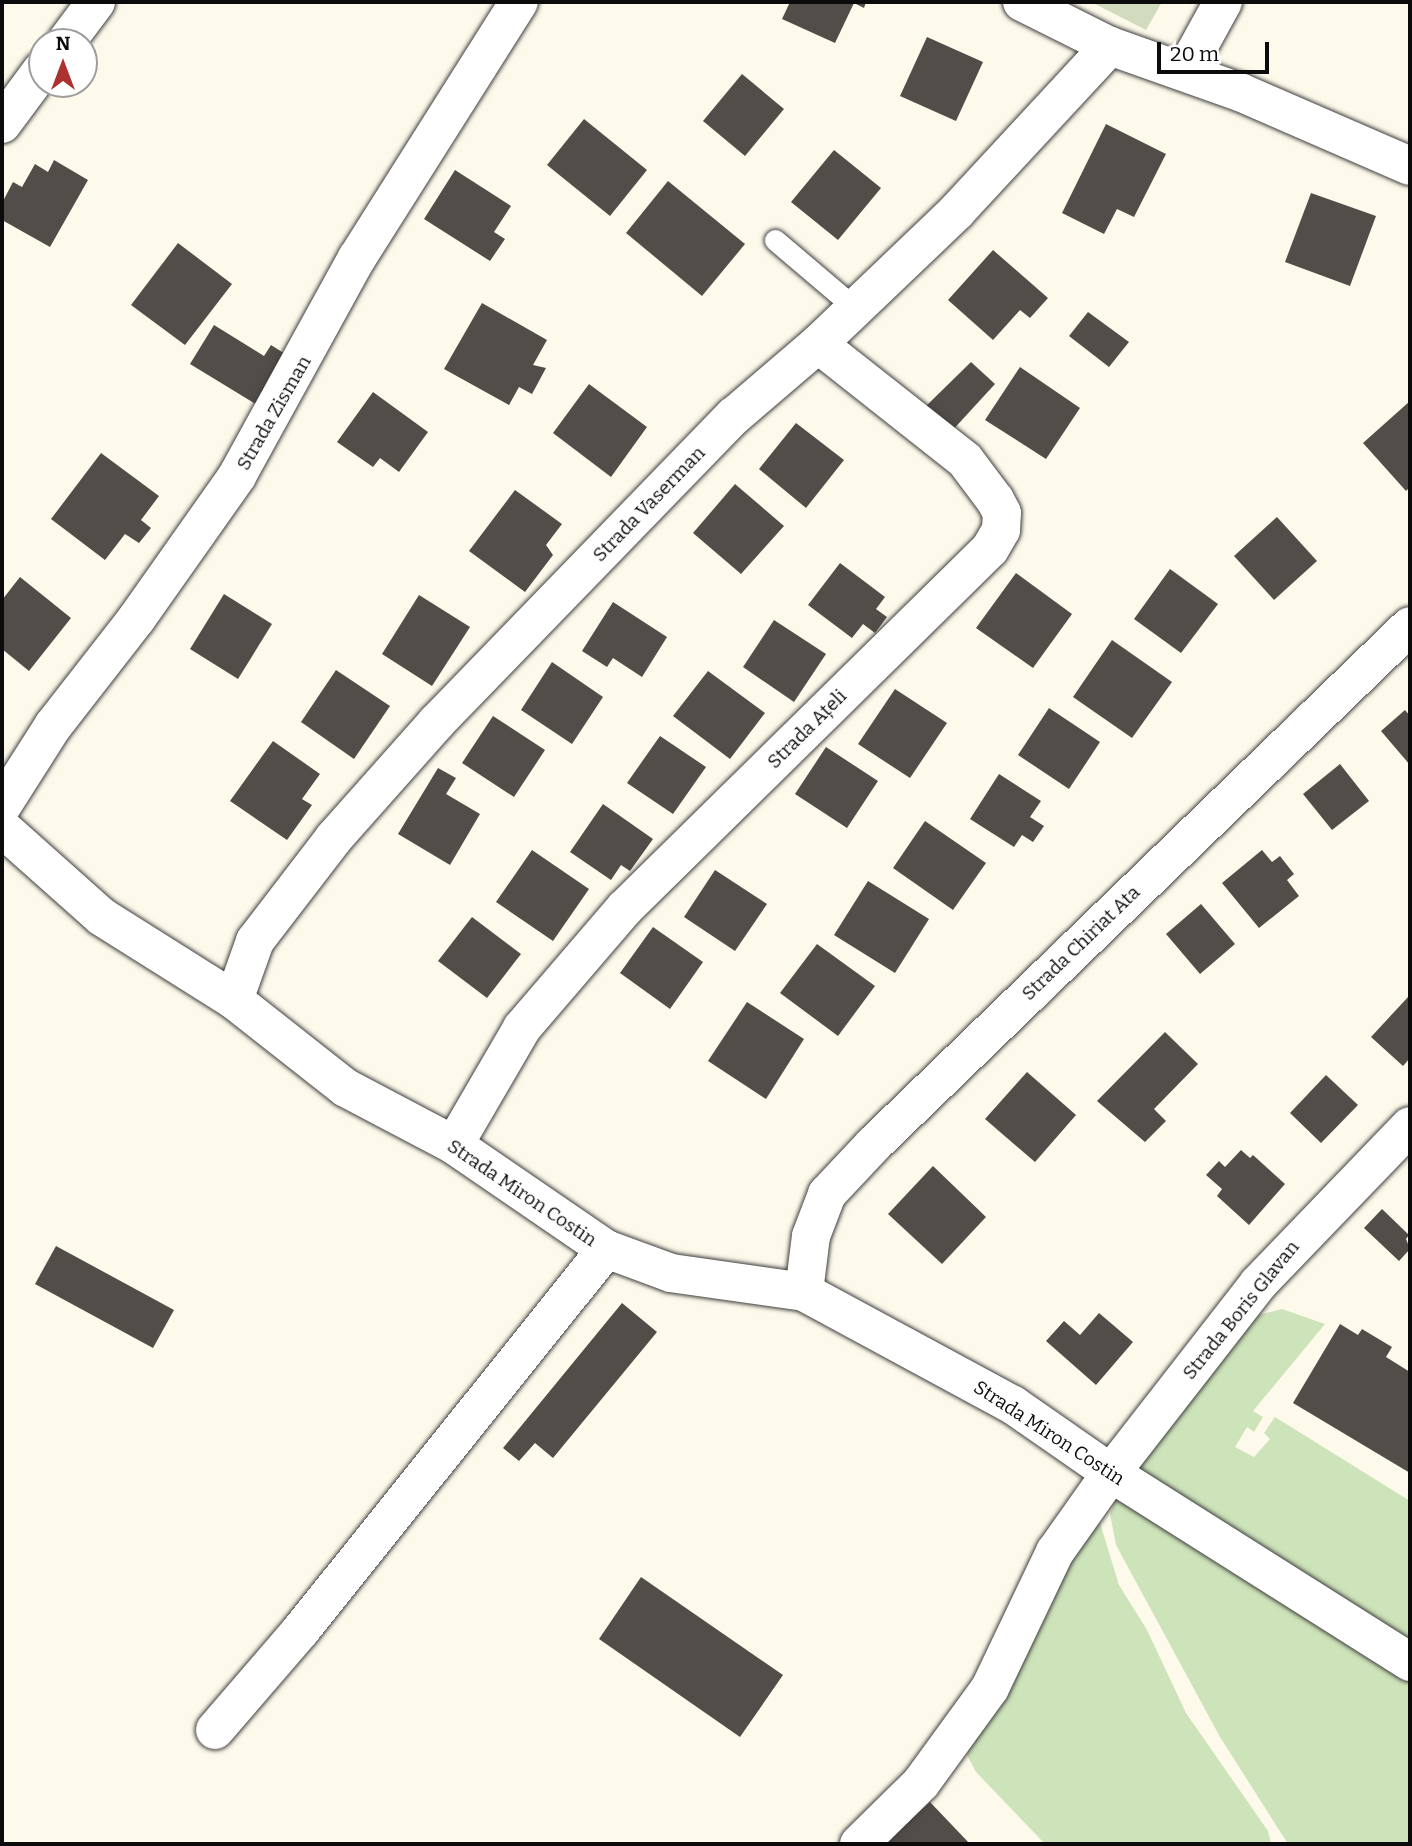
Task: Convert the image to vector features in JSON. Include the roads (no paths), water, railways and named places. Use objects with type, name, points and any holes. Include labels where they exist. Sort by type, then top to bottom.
[{"type":"street","points":[[76,28],[96,2]]},
{"type":"street","name":"Strada Zisman","points":[[2,806],[53,726],[137,618],[237,476],[357,258],[519,2]]},
{"type":"street","points":[[1022,2],[1110,46],[1185,71],[1410,166]]},
{"type":"street","points":[[1185,71],[1223,2]]},
{"type":"street","name":"Strada Vaserman","points":[[234,1000],[255,941],[334,838],[436,723],[734,416],[818,344],[957,211],[1110,46]]},
{"type":"street","points":[[2,124],[28,89]]},
{"type":"street","name":"Strada Ațeli","points":[[454,1145],[522,1028],[624,909],[990,549],[1001,530],[1002,513],[965,460],[818,344]]},
{"type":"street","name":"Strada Chiriat Ata","points":[[804,1292],[811,1236],[827,1194],[884,1135],[1410,626]]},
{"type":"street","name":"Strada Miron Costin","points":[[2,828],[102,917],[234,1000],[346,1088],[454,1145],[606,1249],[671,1273],[804,1292],[1013,1405],[1111,1473],[1410,1662]]},
{"type":"street","name":"Strada Boris Glavan","points":[[859,1844],[921,1783],[990,1688],[1055,1552],[1111,1473],[1258,1284],[1410,1126]]},
{"type":"street","points":[[215,1730],[301,1630],[606,1249]]},
{"type":"lane","points":[[775,240],[855,308]]}]
